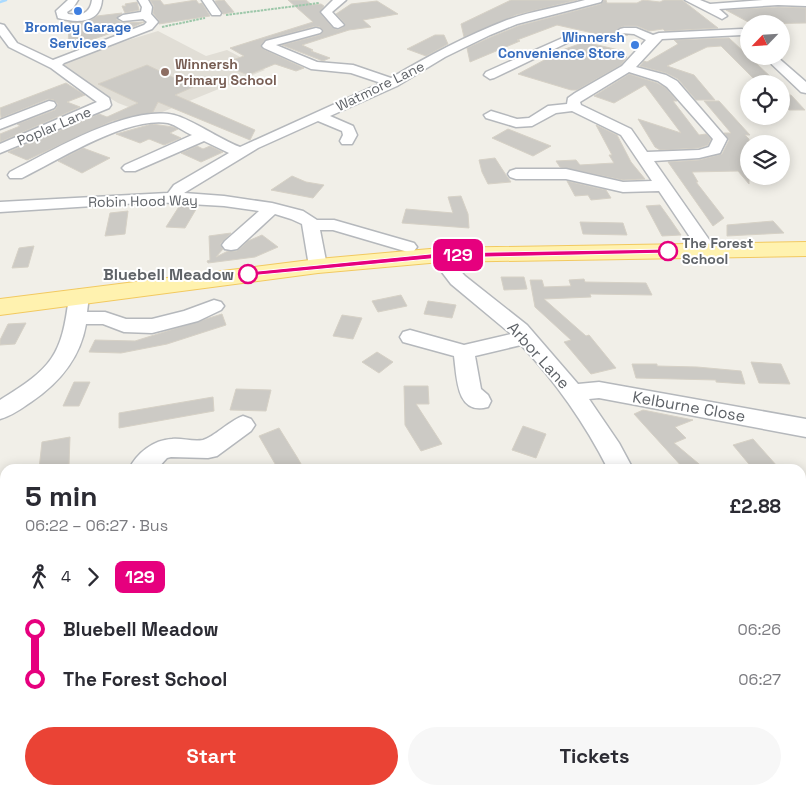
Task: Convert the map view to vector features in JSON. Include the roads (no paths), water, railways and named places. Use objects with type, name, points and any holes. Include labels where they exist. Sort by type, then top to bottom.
[{"type":"main road","points":[[0,307],[318,266],[440,256],[806,249]]},
{"type":"street","points":[[76,0],[61,11],[62,14],[67,17],[83,17],[95,13],[97,0]]},
{"type":"street","points":[[143,0],[148,7],[146,15]]},
{"type":"street","points":[[338,25],[326,12],[332,5],[342,0]]},
{"type":"street","name":"Watmore Lane","points":[[174,198],[180,188],[240,152],[392,83],[455,47],[513,22],[597,0]]},
{"type":"street","points":[[690,0],[709,7],[740,31]]},
{"type":"street","points":[[709,7],[802,1]]},
{"type":"street","points":[[539,3],[558,10]]},
{"type":"street","points":[[196,6],[214,8]]},
{"type":"street","points":[[123,18],[146,15]]},
{"type":"street","points":[[55,64],[90,39],[141,29],[153,22],[146,15]]},
{"type":"street","points":[[83,17],[90,39]]},
{"type":"street","points":[[513,22],[531,28]]},
{"type":"street","name":"Poplar Lane","points":[[0,27],[13,45],[55,64],[58,69],[104,101],[104,104],[0,149]]},
{"type":"street","points":[[316,31],[270,43],[268,46],[315,66],[353,69],[392,83]]},
{"type":"street","points":[[624,31],[636,31],[653,39]]},
{"type":"street","points":[[490,76],[567,39],[549,33]]},
{"type":"street","points":[[575,107],[573,101],[581,94],[627,68],[653,39],[668,34],[740,35]]},
{"type":"street","points":[[779,65],[806,89]]},
{"type":"street","points":[[627,68],[662,78],[672,84],[720,139],[715,150],[699,154],[644,157]]},
{"type":"street","points":[[789,74],[806,74]]},
{"type":"street","points":[[152,104],[154,119]]},
{"type":"street","points":[[0,125],[49,105]]},
{"type":"street","points":[[491,115],[516,123],[532,122],[554,110],[575,107],[626,132],[708,250]]},
{"type":"street","points":[[319,116],[348,130],[350,135],[347,141]]},
{"type":"street","points":[[16,175],[103,132],[143,119],[172,119],[203,136],[240,152]]},
{"type":"street","points":[[130,168],[203,136]]},
{"type":"street","points":[[516,174],[566,174],[623,187],[662,186]]},
{"type":"street","name":"Robin Hood Way","points":[[0,207],[174,198],[224,201],[272,208],[302,217],[311,225],[334,225],[408,247]]},
{"type":"street","points":[[231,245],[272,208]]},
{"type":"street","points":[[311,225],[318,266]]},
{"type":"street","name":"Arbor Lane","points":[[440,256],[446,267],[463,284],[504,316],[526,338],[572,392],[618,464]]},
{"type":"street","points":[[0,411],[38,385],[59,363],[70,345],[79,296]]},
{"type":"street","points":[[76,318],[105,318],[124,325],[152,326],[191,316],[214,306]]},
{"type":"street","points":[[410,337],[464,352],[526,338]]},
{"type":"street","points":[[464,352],[470,393],[480,401]]},
{"type":"street","name":"Kelburne Close","points":[[572,392],[599,390],[806,428]]},
{"type":"street","points":[[146,464],[159,451],[171,448],[208,449],[243,425]]},
{"type":"waterway","points":[[0,2],[6,0]]},
{"type":"place","name":"Bromley Garage Services","points":[[78,11]]},
{"type":"place","name":"Winnersh Convenience Store","points":[[635,45]]},
{"type":"place","name":"Winnersh Primary School","points":[[165,72]]},
{"type":"place","name":"The Forest School","points":[[668,251]]},
{"type":"place","name":"Bluebell Meadow","points":[[248,274]]}]
